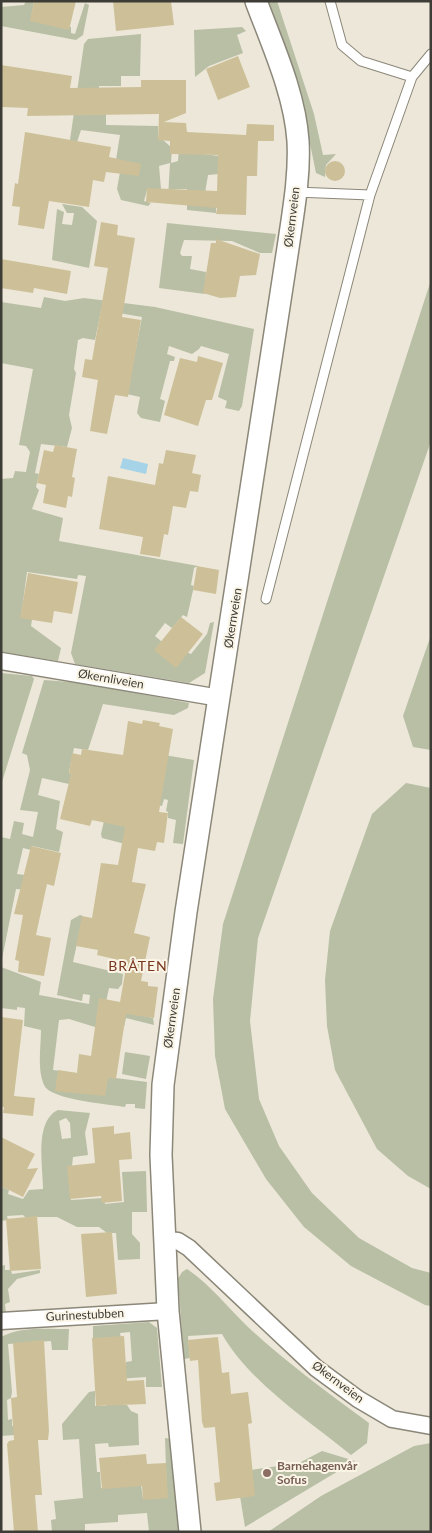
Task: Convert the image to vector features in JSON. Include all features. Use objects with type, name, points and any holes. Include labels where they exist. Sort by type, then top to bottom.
[{"type":"street","name":"Økernveien","points":[[190,1532],[168,1311],[161,1154],[163,1085],[186,912],[296,192],[298,140],[288,88],[256,1]]},
{"type":"street","name":"Økernliveien","points":[[1,661],[220,698]]},
{"type":"street","name":"Økernveien","points":[[166,1240],[178,1241],[188,1248],[316,1368],[358,1399],[392,1419],[431,1426]]},
{"type":"street","name":"Gurinestubben","points":[[1,1320],[168,1311]]},
{"type":"lane","points":[[330,1],[342,46],[361,61],[412,77]]},
{"type":"lane","points":[[266,599],[370,195],[412,77],[431,54]]},
{"type":"lane","points":[[296,192],[370,195]]},
{"type":"green space","points":[[26,1],[34,1],[31,19],[71,27],[71,33],[75,34],[85,3],[89,5],[83,35],[76,40],[1,26],[1,7],[24,5]]},
{"type":"green space","points":[[267,1],[277,1],[314,114],[323,155],[336,154],[326,165],[325,177],[316,173],[297,80]]},
{"type":"green space","points":[[242,27],[246,31],[237,35],[243,53],[209,66],[195,77],[194,30]]},
{"type":"green space","points":[[141,34],[140,76],[121,76],[121,86],[99,86],[99,113],[106,113],[106,125],[158,126],[158,140],[163,140],[172,148],[171,163],[178,161],[179,148],[201,154],[220,156],[219,174],[208,175],[205,193],[216,193],[216,213],[187,210],[187,189],[175,189],[174,204],[168,198],[170,163],[159,166],[161,189],[147,190],[144,201],[151,203],[148,206],[121,200],[117,189],[122,161],[116,160],[120,135],[81,130],[64,181],[84,44],[88,39]]},
{"type":"green space","points":[[62,204],[82,207],[97,221],[89,268],[52,260],[57,209],[64,212],[62,224],[72,225],[74,213],[67,213]]},
{"type":"green space","points":[[167,223],[276,234],[272,253],[260,253],[232,241],[184,240],[180,253],[182,256],[192,256],[190,269],[206,272],[205,294],[159,288]]},
{"type":"green space","points":[[431,280],[431,441],[258,938],[250,1021],[259,1099],[279,1146],[312,1193],[359,1238],[412,1268],[431,1273],[431,1306],[425,1305],[351,1266],[304,1227],[266,1179],[225,1109],[215,1056],[213,999],[223,924]]},
{"type":"green space","points":[[44,297],[65,301],[84,298],[155,307],[254,329],[242,406],[239,411],[225,408],[227,401],[218,397],[229,354],[201,346],[192,354],[169,346],[167,354],[175,357],[174,361],[170,361],[160,399],[165,401],[160,422],[141,418],[137,413],[140,397],[127,394],[142,317],[101,310],[95,340],[83,338],[78,340],[74,369],[76,373],[69,415],[72,428],[67,447],[41,444],[35,473],[39,474],[36,487],[39,490],[32,509],[63,518],[59,541],[198,566],[194,568],[191,585],[194,586],[187,617],[183,615],[172,628],[165,623],[155,636],[161,641],[191,654],[207,634],[210,623],[214,622],[205,673],[189,683],[75,664],[71,653],[86,576],[78,575],[77,579],[27,572],[21,617],[32,619],[31,626],[61,648],[58,661],[1,652],[1,479],[13,478],[15,471],[26,472],[30,452],[26,446],[19,445],[33,369],[1,363],[1,302],[41,308]]},
{"type":"green space","points":[[431,635],[431,750],[413,747],[403,716]]},
{"type":"green space","points":[[1,673],[32,676],[34,679],[1,785]]},
{"type":"green space","points":[[44,680],[84,683],[189,703],[188,708],[174,715],[103,704],[88,750],[74,748],[69,772],[74,779],[96,790],[42,778],[38,795],[60,801],[56,829],[63,832],[59,852],[32,846],[31,850],[23,848],[17,874],[25,875],[28,890],[16,889],[1,964],[1,837],[10,839],[14,821],[24,823],[22,834],[33,837],[38,812],[20,810],[30,770],[27,755],[22,753]]},
{"type":"green space","points":[[152,753],[194,760],[183,844],[173,843],[176,820],[168,818],[168,812],[166,811],[168,800],[164,799],[162,806],[138,802],[133,846],[102,838],[101,834],[112,786]]},
{"type":"green space","points":[[406,783],[431,788],[431,1189],[408,1176],[377,1149],[335,1070],[327,1026],[325,980],[330,931],[372,814]]},
{"type":"green space","points":[[80,915],[83,916],[73,962],[123,974],[122,984],[118,989],[109,988],[105,1007],[153,1018],[154,1025],[126,1018],[124,1027],[95,1027],[69,1019],[59,1020],[53,1070],[147,1082],[145,1109],[135,1108],[135,1104],[126,1104],[125,1107],[68,1098],[49,1090],[44,1085],[41,1072],[41,1030],[24,1026],[25,1008],[17,1007],[17,1010],[1,1008],[1,967],[41,982],[39,995],[89,1004],[90,995],[83,994],[82,1001],[57,995],[71,920]]},
{"type":"green space","points":[[125,1052],[150,1056],[146,1079],[122,1074]]},
{"type":"green space","points":[[58,1110],[90,1113],[85,1133],[88,1155],[73,1157],[72,1166],[69,1167],[71,1200],[104,1198],[105,1204],[124,1202],[122,1172],[146,1171],[147,1212],[132,1212],[132,1234],[140,1243],[140,1259],[118,1260],[116,1233],[107,1233],[99,1227],[77,1227],[57,1217],[7,1216],[8,1220],[1,1221],[1,1186],[9,1190],[8,1194],[23,1199],[29,1190],[43,1189],[41,1145],[50,1116]],"holes":[[[66,1118],[70,1123],[71,1138],[62,1139],[59,1121]]]},
{"type":"green space","points":[[5,1265],[5,1270],[11,1270],[12,1274],[40,1270],[40,1273],[17,1279],[8,1289],[10,1302],[5,1304],[6,1313],[1,1316],[1,1266]]},
{"type":"green space","points":[[187,1269],[204,1282],[248,1327],[277,1353],[369,1423],[367,1443],[351,1455],[263,1384],[234,1352],[222,1334],[188,1336],[190,1358],[184,1359],[178,1279],[182,1272]]},
{"type":"green space","points":[[149,1322],[157,1328],[162,1387],[146,1387],[146,1377],[117,1379],[120,1405],[127,1405],[131,1411],[138,1414],[139,1445],[109,1447],[108,1443],[95,1444],[97,1472],[100,1472],[101,1488],[141,1485],[143,1499],[167,1497],[165,1438],[171,1439],[180,1532],[149,1532],[147,1513],[118,1515],[118,1522],[85,1524],[85,1532],[52,1532],[51,1520],[56,1519],[54,1501],[83,1498],[79,1439],[63,1440],[62,1424],[89,1392],[95,1391],[95,1406],[106,1406],[106,1391],[126,1366],[126,1362],[132,1361],[130,1332],[120,1333],[121,1338],[93,1339],[93,1326]]},
{"type":"green space","points":[[69,1329],[68,1350],[52,1350],[51,1341],[8,1344],[12,1392],[11,1398],[7,1400],[8,1420],[12,1419],[12,1426],[32,1423],[28,1434],[1,1436],[1,1337],[17,1331]]},
{"type":"green space","points":[[431,1443],[431,1532],[268,1532],[321,1496],[414,1446]]},
{"type":"green space","points":[[322,1451],[355,1461],[245,1527],[240,1496],[251,1470],[299,1463]]},
{"type":"water","points":[[123,458],[148,464],[146,474],[120,468]]},
{"type":"building","points":[[34,1],[76,1],[69,30],[30,21]]},
{"type":"building","points":[[113,1],[171,1],[174,25],[116,31]]},
{"type":"building","points":[[238,56],[250,87],[218,100],[206,69]]},
{"type":"building","points":[[1,65],[72,76],[70,88],[141,87],[141,80],[186,80],[186,113],[164,122],[186,123],[187,132],[246,135],[247,124],[274,125],[274,141],[258,141],[257,176],[247,176],[246,215],[216,214],[217,208],[146,202],[147,188],[217,191],[218,155],[170,154],[170,141],[158,140],[159,114],[27,116],[28,108],[1,107]]},
{"type":"building","points":[[25,132],[111,147],[109,157],[141,164],[139,176],[106,172],[104,182],[93,180],[89,207],[49,201],[44,229],[18,225],[20,207],[12,206],[15,183],[18,184]]},
{"type":"building","points":[[335,161],[342,164],[345,171],[342,178],[335,181],[328,178],[325,171],[328,164]]},
{"type":"building","points":[[101,222],[118,225],[117,235],[135,238],[122,317],[141,320],[128,397],[115,395],[107,434],[90,431],[98,380],[82,377],[85,359],[92,360],[108,268],[94,266]]},
{"type":"building","points":[[216,239],[260,254],[256,275],[240,276],[236,297],[220,298],[203,293],[211,243],[216,243]]},
{"type":"building","points":[[1,259],[71,271],[67,294],[34,288],[33,293],[1,288]]},
{"type":"building","points":[[198,356],[223,363],[212,400],[206,400],[198,426],[164,415],[180,358],[197,362]]},
{"type":"building","points":[[55,445],[77,449],[72,477],[75,478],[72,497],[68,496],[66,508],[43,503],[46,485],[37,483],[44,450],[53,452]]},
{"type":"building","points":[[166,450],[196,455],[192,473],[201,475],[198,492],[190,491],[186,508],[173,506],[168,535],[164,534],[160,557],[140,554],[143,537],[99,529],[108,476],[155,485],[159,463],[163,464]]},
{"type":"building","points":[[197,566],[219,570],[216,594],[193,590]]},
{"type":"building","points":[[28,573],[78,582],[72,614],[54,611],[52,623],[20,618]]},
{"type":"building","points":[[181,617],[203,634],[176,668],[154,650]]},
{"type":"building","points":[[143,720],[160,723],[159,726],[173,729],[159,812],[168,813],[164,843],[157,842],[155,851],[138,848],[132,882],[146,884],[134,933],[150,937],[141,981],[148,982],[148,986],[158,987],[154,1018],[126,1014],[116,1079],[108,1078],[105,1096],[55,1091],[58,1070],[77,1073],[79,1054],[91,1056],[99,998],[120,1002],[127,962],[97,955],[98,950],[76,946],[82,916],[92,918],[101,863],[118,865],[125,827],[92,820],[90,826],[60,819],[71,774],[69,774],[72,753],[81,755],[82,749],[123,755],[128,721],[142,724]]},
{"type":"building","points":[[31,846],[61,853],[54,886],[47,884],[36,935],[51,938],[44,976],[18,972],[19,961],[15,960],[23,915],[14,914]]},
{"type":"building","points":[[1,1017],[23,1020],[14,1096],[35,1098],[33,1116],[3,1113],[4,1107],[1,1107]]},
{"type":"building","points":[[114,1126],[114,1134],[130,1132],[132,1159],[119,1160],[122,1201],[102,1203],[101,1196],[70,1199],[67,1166],[95,1163],[92,1128]]},
{"type":"building","points":[[1,1137],[35,1154],[27,1169],[38,1168],[23,1197],[1,1186]]},
{"type":"building","points":[[37,1216],[41,1269],[10,1271],[6,1219]]},
{"type":"building","points":[[112,1232],[117,1294],[86,1297],[81,1234]]},
{"type":"building","points":[[124,1336],[127,1381],[144,1380],[146,1404],[96,1406],[92,1338]]},
{"type":"building","points":[[218,1337],[222,1373],[229,1372],[231,1394],[248,1392],[252,1423],[248,1424],[255,1496],[216,1501],[214,1483],[220,1482],[215,1427],[204,1428],[202,1422],[198,1360],[190,1361],[188,1340]]},
{"type":"building","points":[[44,1340],[49,1431],[48,1440],[38,1440],[42,1495],[35,1495],[38,1532],[14,1532],[7,1444],[9,1441],[14,1440],[11,1398],[17,1397],[13,1343]]},
{"type":"building","points":[[146,1454],[147,1464],[166,1463],[168,1498],[143,1500],[142,1486],[102,1489],[99,1458]]},
{"type":"place","name":"Barnehagenvår Sofus","points":[[267,1473]]},
{"type":"district","name":"BRÅTEN","points":[[138,966]]}]
